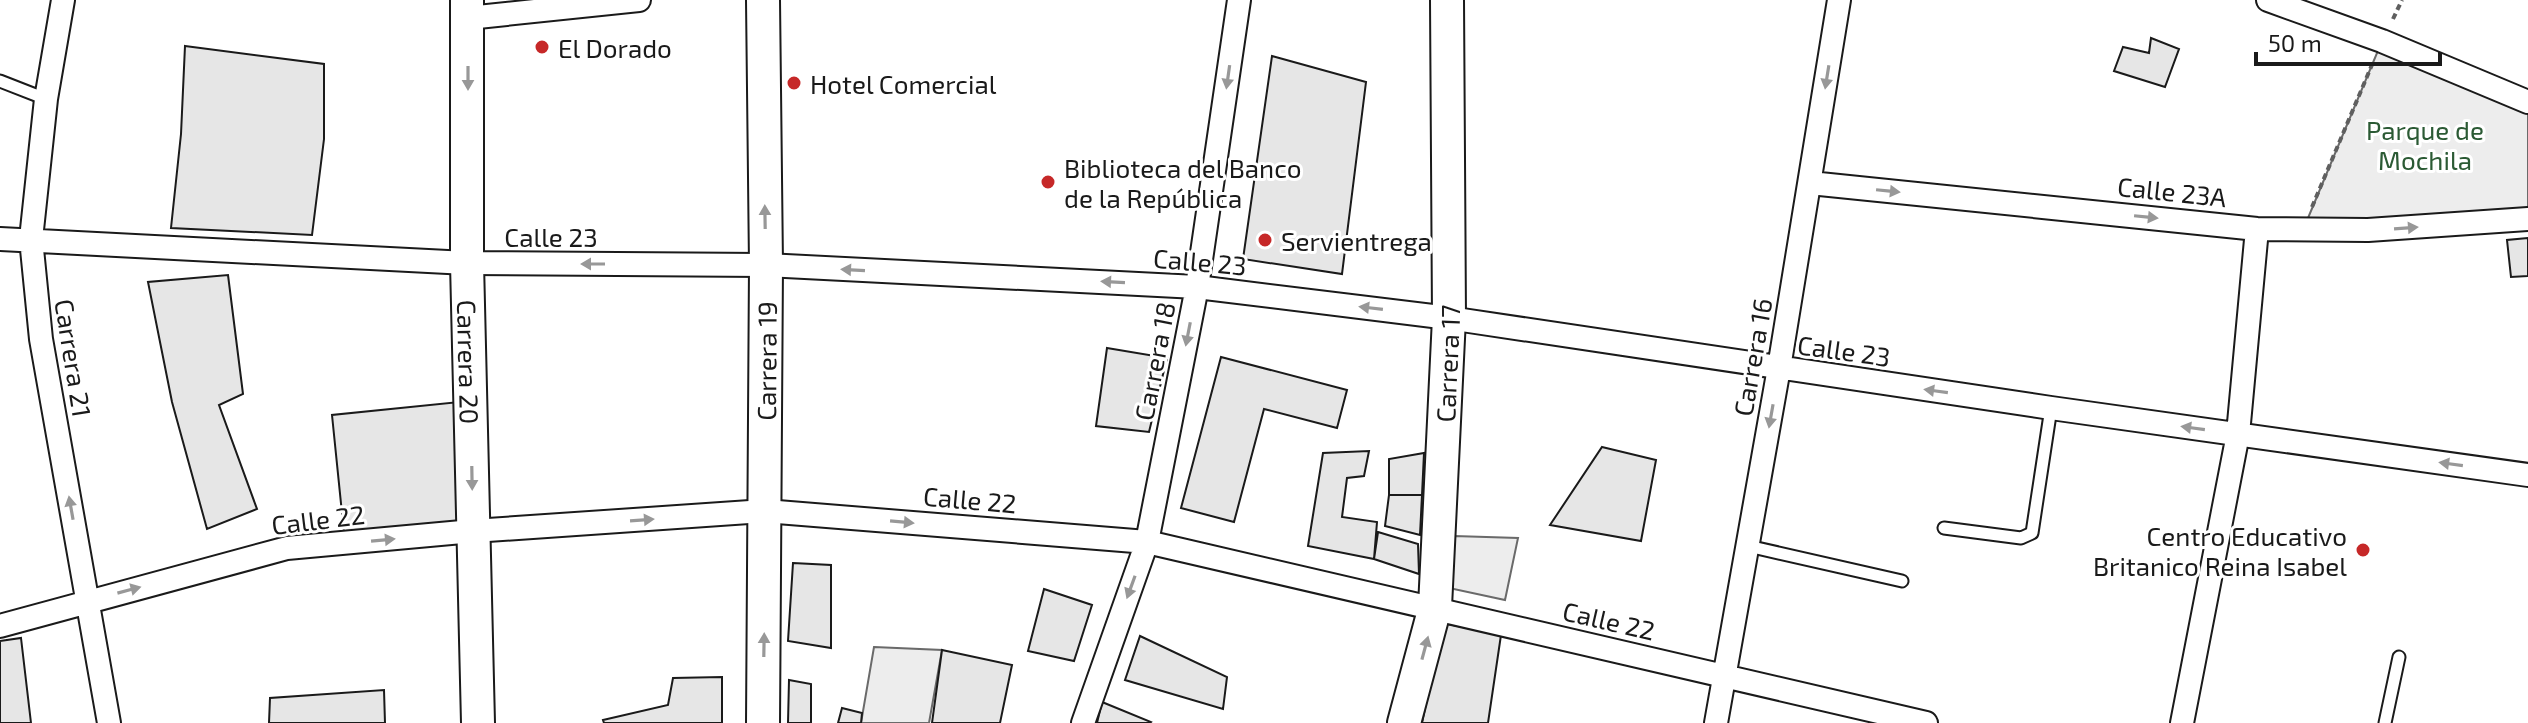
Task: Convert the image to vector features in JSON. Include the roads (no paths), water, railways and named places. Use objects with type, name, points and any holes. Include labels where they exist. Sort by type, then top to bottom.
[{"type":"main road","name":"Carrera 19","points":[[763,0],[766,265],[763,723]]},
{"type":"main road","name":"Carrera 17","points":[[1404,723],[1435,607],[1449,318],[1447,0]]},
{"type":"main road","name":"Carrera 20","points":[[468,9],[467,263],[478,723]]},
{"type":"street","name":"Carrera 21","points":[[63,0],[46,99],[31,239],[41,339],[109,723]]},
{"type":"street","points":[[468,9],[639,0]]},
{"type":"street","name":"Carrera 18","points":[[1083,723],[1147,542],[1197,287],[1239,0]]},
{"type":"street","name":"Carrera 16","points":[[1716,723],[1779,368],[1839,0]]},
{"type":"street","points":[[2268,0],[2382,41],[2528,102]]},
{"type":"street","name":"Calle 23A","points":[[1810,183],[2257,229],[2368,230],[2528,219]]},
{"type":"street","points":[[2182,723],[2238,434],[2257,229]]},
{"type":"street","name":"Calle 23","points":[[0,239],[467,263],[766,265],[1197,287],[1449,318],[2528,475]]},
{"type":"street","name":"Calle 22","points":[[0,626],[287,548],[473,531],[765,511],[1147,542],[1926,723]]},
{"type":"lane","points":[[0,81],[46,99]]},
{"type":"lane","points":[[1944,528],[2021,538],[2032,533],[2051,408]]},
{"type":"lane","points":[[1748,546],[1902,581]]},
{"type":"lane","points":[[2385,723],[2399,657]]},
{"type":"place","name":"El Dorado","points":[[542,47]]},
{"type":"place","name":"Hotel Comercial","points":[[794,83]]},
{"type":"place","name":"Biblioteca del Banco de la República","points":[[1048,182]]},
{"type":"place","name":"Servientrega","points":[[1265,240]]},
{"type":"place","name":"Centro Educativo Britanico Reina Isabel","points":[[2363,550]]},
{"type":"park label","name":"Parque de Mochila","points":[[2425,144]]}]
